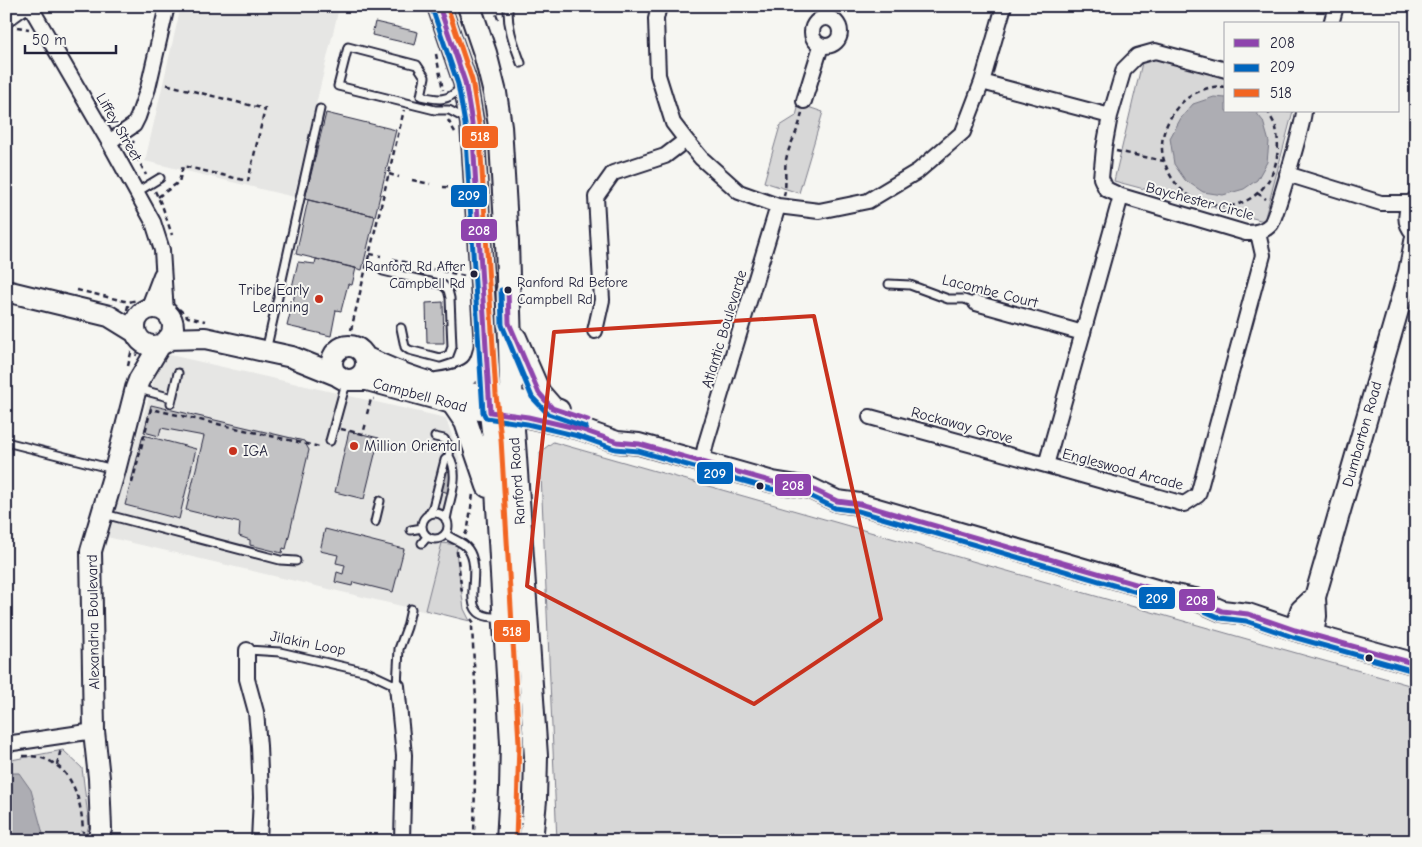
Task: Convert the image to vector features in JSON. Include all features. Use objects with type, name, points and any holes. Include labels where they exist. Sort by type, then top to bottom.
[{"type":"main road","name":"Ranford Road","points":[[440,6],[465,82],[472,123],[489,404],[494,439],[512,743],[508,841]]},
{"type":"main road","name":"Ranford Road","points":[[478,9],[500,126],[507,242],[512,408],[536,756],[535,800],[531,841]]},
{"type":"main road","points":[[509,323],[539,393],[552,408]]},
{"type":"main road","points":[[453,403],[466,422],[497,512]]},
{"type":"street","points":[[11,23],[25,6]]},
{"type":"street","name":"Liffey Street","points":[[30,6],[110,142],[153,222],[162,250],[164,270],[145,310]]},
{"type":"street","points":[[110,142],[134,125],[138,117],[148,88],[167,6]]},
{"type":"street","points":[[660,6],[656,19],[658,74],[673,123],[686,140],[701,158],[739,192],[780,207],[819,211],[868,201],[918,171],[963,132],[982,82],[1004,6]]},
{"type":"street","points":[[1332,22],[1336,6]]},
{"type":"street","points":[[804,101],[821,46],[814,40],[813,26],[832,12]]},
{"type":"street","name":"Baychester Circle","points":[[1224,69],[1155,51],[1137,56],[1124,69],[1110,116],[1104,148],[1101,178],[1106,189],[1121,196],[1246,233],[1258,233],[1271,224],[1278,206],[1304,112]]},
{"type":"street","points":[[982,82],[1110,116]]},
{"type":"street","points":[[595,331],[602,300],[596,197],[613,173],[665,156],[686,140]]},
{"type":"street","points":[[1287,174],[1381,203],[1414,219]]},
{"type":"street","name":"Engleswood Arcade","points":[[1121,196],[1046,465],[1184,504],[1198,495],[1263,255],[1258,233]]},
{"type":"street","name":"Atlantic Boulevarde","points":[[702,461],[780,207]]},
{"type":"street","name":"Dumbarton Road","points":[[1304,632],[1300,610],[1315,597],[1412,267],[1414,219]]},
{"type":"street","points":[[138,337],[135,322],[145,310],[164,270]]},
{"type":"street","name":"Campbell Road","points":[[6,291],[145,310],[205,338],[292,357],[345,380],[367,380],[453,403],[489,404],[512,408],[552,408],[618,430],[636,443]]},
{"type":"street","name":"Lacombe Court","points":[[976,303],[1082,333]]},
{"type":"street","points":[[145,310],[173,330],[164,342]]},
{"type":"street","name":"Campbell Road","points":[[145,310],[138,337],[150,346],[164,342],[205,338]]},
{"type":"street","name":"Alexandria Boulevard","points":[[98,841],[101,829],[99,778],[94,731],[91,551],[138,384],[138,337]]},
{"type":"street","name":"Campbell Road","points":[[432,384],[458,379],[477,368],[481,362],[486,339]]},
{"type":"street","name":"Alexandria Boulevard","points":[[138,384],[164,342]]},
{"type":"street","points":[[338,350],[332,360],[335,372],[345,380],[362,375],[365,370],[361,345]]},
{"type":"street","name":"Campbell Road","points":[[292,357],[324,354],[343,347],[353,346],[362,352],[361,345]]},
{"type":"street","name":"Campbell Road","points":[[361,345],[414,379],[489,404]]},
{"type":"street","name":"Campbell Road","points":[[512,408],[528,417],[580,429],[616,442],[636,443],[774,482],[810,488],[837,501],[860,504],[1170,594],[1195,599],[1222,611],[1248,614],[1416,664]]},
{"type":"street","name":"Rockaway Grove","points":[[870,417],[1046,465]]},
{"type":"street","name":"Jilakin Loop","points":[[247,650],[247,679],[256,712],[259,746],[261,797],[259,841]]},
{"type":"street","points":[[397,686],[404,755],[402,841]]},
{"type":"street","points":[[6,744],[94,731]]},
{"type":"lane","points":[[508,6],[508,20],[512,40],[521,63]]},
{"type":"lane","points":[[465,82],[454,95],[441,100],[421,96],[425,78],[417,65],[348,47],[338,86],[435,110],[449,110],[472,123]]},
{"type":"lane","points":[[266,351],[320,109]]},
{"type":"lane","points":[[137,192],[160,178]]},
{"type":"lane","points":[[383,271],[443,286],[448,290],[452,347],[449,355],[440,358],[409,350],[405,347],[400,328]]},
{"type":"lane","name":"Lacombe Court","points":[[889,284],[910,285],[948,299],[964,299],[976,303]]},
{"type":"lane","points":[[138,384],[171,401],[178,373]]},
{"type":"lane","points":[[330,441],[341,412],[345,380]]},
{"type":"lane","points":[[435,437],[444,439],[450,447],[433,507],[423,521],[422,528],[427,537],[435,540],[446,534],[448,527],[446,520],[455,476],[454,464],[449,456]]},
{"type":"lane","points":[[6,442],[115,470]]},
{"type":"lane","points":[[375,522],[380,501]]},
{"type":"lane","points":[[102,513],[280,560],[296,561]]},
{"type":"lane","points":[[428,515],[440,514],[446,520]]},
{"type":"lane","points":[[411,530],[422,528]]},
{"type":"lane","points":[[446,534],[468,549],[474,561],[473,605],[480,615],[489,617],[510,614],[517,601],[516,572],[523,557]]},
{"type":"lane","points":[[422,543],[427,537]]},
{"type":"lane","points":[[397,686],[399,648],[411,610]]},
{"type":"lane","name":"Jilakin Loop","points":[[247,650],[280,652],[368,672],[397,686]]},
{"type":"path","points":[[478,9],[494,10]]},
{"type":"path","points":[[11,23],[33,30]]},
{"type":"path","points":[[158,197],[179,182],[183,166],[248,181],[265,109],[165,84]]},
{"type":"path","points":[[1224,87],[1218,86],[1196,92],[1179,106],[1167,121],[1162,144],[1164,162],[1170,178],[1188,196],[1207,205],[1235,205],[1257,194],[1272,176],[1278,153],[1276,127],[1268,112]]},
{"type":"path","points":[[780,207],[785,192],[785,163],[789,148],[800,126],[804,101]]},
{"type":"path","points":[[351,330],[406,103]]},
{"type":"path","points":[[138,135],[131,145],[163,208],[173,242]]},
{"type":"path","points":[[1104,148],[1164,162]]},
{"type":"path","points":[[388,174],[399,176]]},
{"type":"path","points":[[412,180],[430,184]]},
{"type":"path","points":[[442,187],[461,188]]},
{"type":"path","points":[[369,254],[381,256]]},
{"type":"path","points":[[393,260],[411,264]]},
{"type":"path","points":[[424,267],[466,276]]},
{"type":"path","points":[[144,290],[145,310],[129,302],[137,300],[144,290]]},
{"type":"path","points":[[368,414],[372,399]]},
{"type":"path","points":[[132,483],[151,409],[320,447]]},
{"type":"path","points":[[338,428],[363,434],[366,423]]},
{"type":"path","points":[[463,600],[456,554],[468,528],[473,492]]},
{"type":"path","points":[[470,616],[474,623],[472,627],[476,700],[477,763],[474,841]]},
{"type":"path","points":[[17,755],[41,757],[58,764],[68,775],[78,794],[83,817],[83,841]]},
{"type":"highlighted area","points":[[814,316],[881,619],[754,704],[527,586],[554,332]]},
{"type":"shaded area","points":[[181,6],[314,6],[338,12],[294,197],[145,161]]},
{"type":"shaded area","points":[[1145,50],[1224,72],[1224,112],[1293,112],[1264,221],[1114,181]]},
{"type":"shaded area","points":[[1214,97],[1224,98],[1224,112],[1256,112],[1263,121],[1269,142],[1267,162],[1257,180],[1244,189],[1223,195],[1203,192],[1185,180],[1174,164],[1170,138],[1181,118],[1193,104]]},
{"type":"shaded area","points":[[799,104],[823,112],[799,193],[764,182],[780,126],[796,116]]},
{"type":"shaded area","points":[[166,354],[446,418],[462,466],[427,612],[107,537],[161,357]]},
{"type":"shaded area","points":[[553,442],[1416,687],[1416,841],[557,841],[540,452]]},
{"type":"shaded area","points":[[442,543],[458,545],[456,552],[464,609],[470,621],[425,610]]},
{"type":"shaded area","points":[[63,750],[82,768],[89,825],[84,841],[6,841],[6,761]]},
{"type":"shaded area","points":[[6,773],[19,773],[31,790],[45,841],[6,841]]},
{"type":"building","points":[[375,22],[418,32],[415,45],[372,35]]},
{"type":"building","points":[[326,113],[396,130],[375,216],[305,199]]},
{"type":"building","points":[[308,200],[375,216],[362,270],[296,254]]},
{"type":"building","name":"Tribe Early Learning","points":[[316,259],[356,268],[352,285],[348,284],[341,311],[336,310],[331,336],[287,326],[296,289],[292,287],[298,262],[315,264]]},
{"type":"building","points":[[443,302],[444,343],[427,343],[426,303]]},
{"type":"building","points":[[151,405],[304,441],[309,450],[286,549],[283,548],[282,553],[250,545],[250,540],[239,536],[240,523],[186,510],[204,436],[161,428],[159,436],[144,432]]},
{"type":"building","points":[[349,431],[379,438],[364,499],[335,492]]},
{"type":"building","points":[[143,435],[196,449],[179,519],[125,505]]},
{"type":"building","points":[[444,470],[454,473],[449,493],[439,490]]},
{"type":"building","points":[[325,529],[404,549],[393,592],[353,582],[352,586],[335,582],[337,572],[343,574],[345,565],[336,563],[338,555],[320,551]]},
{"type":"transit line","name":"208","points":[[439,6],[465,82],[472,123],[490,412],[528,417],[580,429],[617,442],[639,444],[773,482],[810,488],[837,501],[860,504],[1170,594],[1195,599],[1222,611],[1248,614],[1295,630],[1416,664]]},
{"type":"transit line","name":"518","points":[[447,6],[472,80],[479,123],[496,395],[501,439],[519,743],[516,841]]},
{"type":"transit line","name":"209","points":[[432,8],[458,84],[465,124],[483,412],[486,418],[527,424],[578,436],[615,449],[638,451],[771,489],[808,495],[835,508],[858,511],[1168,601],[1193,606],[1220,618],[1246,621],[1293,637],[1414,671]]},
{"type":"transit line","name":"209","points":[[501,290],[502,325],[532,397],[548,414],[586,427]]},
{"type":"transit line","name":"208","points":[[508,290],[509,323],[539,393],[552,408],[588,420]]},
{"type":"place","name":"Ranford Rd After Campbell Rd","points":[[474,274]]},
{"type":"place","name":"Ranford Rd Before Campbell Rd","points":[[508,290]]},
{"type":"place","name":"Tribe Early Learning","points":[[319,299]]},
{"type":"place","name":"Million Oriental","points":[[354,446]]},
{"type":"place","name":"IGA","points":[[233,451]]}]
